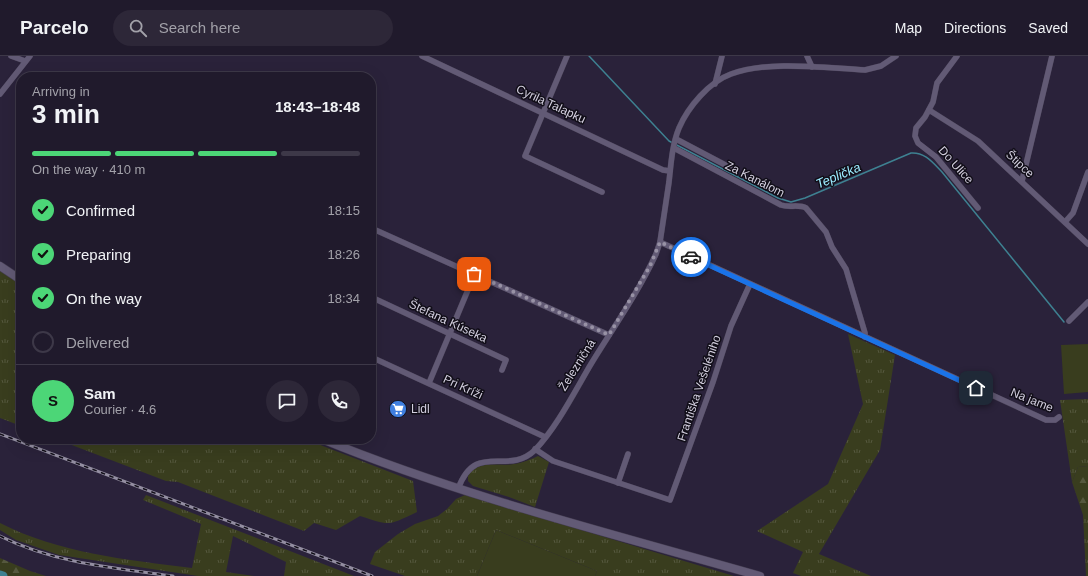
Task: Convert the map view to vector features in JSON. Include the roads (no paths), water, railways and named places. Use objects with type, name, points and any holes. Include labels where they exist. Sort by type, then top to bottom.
[{"type":"main road","points":[[0,266],[16,277]]},
{"type":"main road","points":[[335,444],[386,464],[458,488],[760,576]]},
{"type":"street","points":[[11,56],[25,61]]},
{"type":"street","points":[[17,72],[30,56]]},
{"type":"street","name":"Cyrila Talapku","points":[[422,56],[663,170],[670,171]]},
{"type":"street","points":[[567,56],[525,156],[602,192]]},
{"type":"street","points":[[715,84],[722,56]]},
{"type":"street","points":[[807,56],[812,67]]},
{"type":"street","name":"Železničná","points":[[458,488],[465,472],[475,464],[488,461],[521,459],[535,449],[545,437],[609,335],[650,266],[660,242],[676,140],[685,116],[695,103],[715,84],[731,74],[766,68],[812,67],[865,70],[881,66],[896,56]]},
{"type":"street","name":"Do Ulice","points":[[957,56],[937,84],[929,110],[916,128],[916,140],[936,158],[978,208]]},
{"type":"street","points":[[1022,181],[1052,56]]},
{"type":"street","points":[[0,94],[16,73]]},
{"type":"street","name":"Štipce","points":[[929,110],[978,140],[1088,244]]},
{"type":"street","points":[[676,140],[731,168]]},
{"type":"street","name":"Za Kanálom","points":[[674,148],[781,205],[791,207],[803,206],[806,208],[826,232],[832,247],[846,269],[865,332],[865,337]]},
{"type":"street","points":[[1065,222],[1073,213],[1088,172]]},
{"type":"street","points":[[376,230],[609,335]]},
{"type":"street","name":"Na jame","points":[[660,242],[1046,420],[1055,420],[1059,417]]},
{"type":"street","points":[[429,383],[478,266]]},
{"type":"street","name":"Františka Vešeléniho","points":[[618,483],[670,500],[711,390],[731,326],[750,284]]},
{"type":"street","name":"Štefana Kúseka","points":[[376,300],[506,360],[502,370]]},
{"type":"street","points":[[1069,321],[1088,302]]},
{"type":"street","name":"Pri Kríži","points":[[376,359],[545,437]]},
{"type":"street","points":[[535,449],[553,461],[618,483],[628,454]]},
{"type":"waterway","name":"Teplička","points":[[589,56],[669,141],[778,198],[791,202],[805,198],[911,153],[925,156],[942,172],[1064,322]]},
{"type":"railway","points":[[0,434],[16,440]]},
{"type":"railway","points":[[26,444],[372,576]]},
{"type":"railway","points":[[0,536],[42,553],[63,558],[107,567],[173,576]]},
{"type":"place","name":"Lidl","points":[[398,409]]}]
